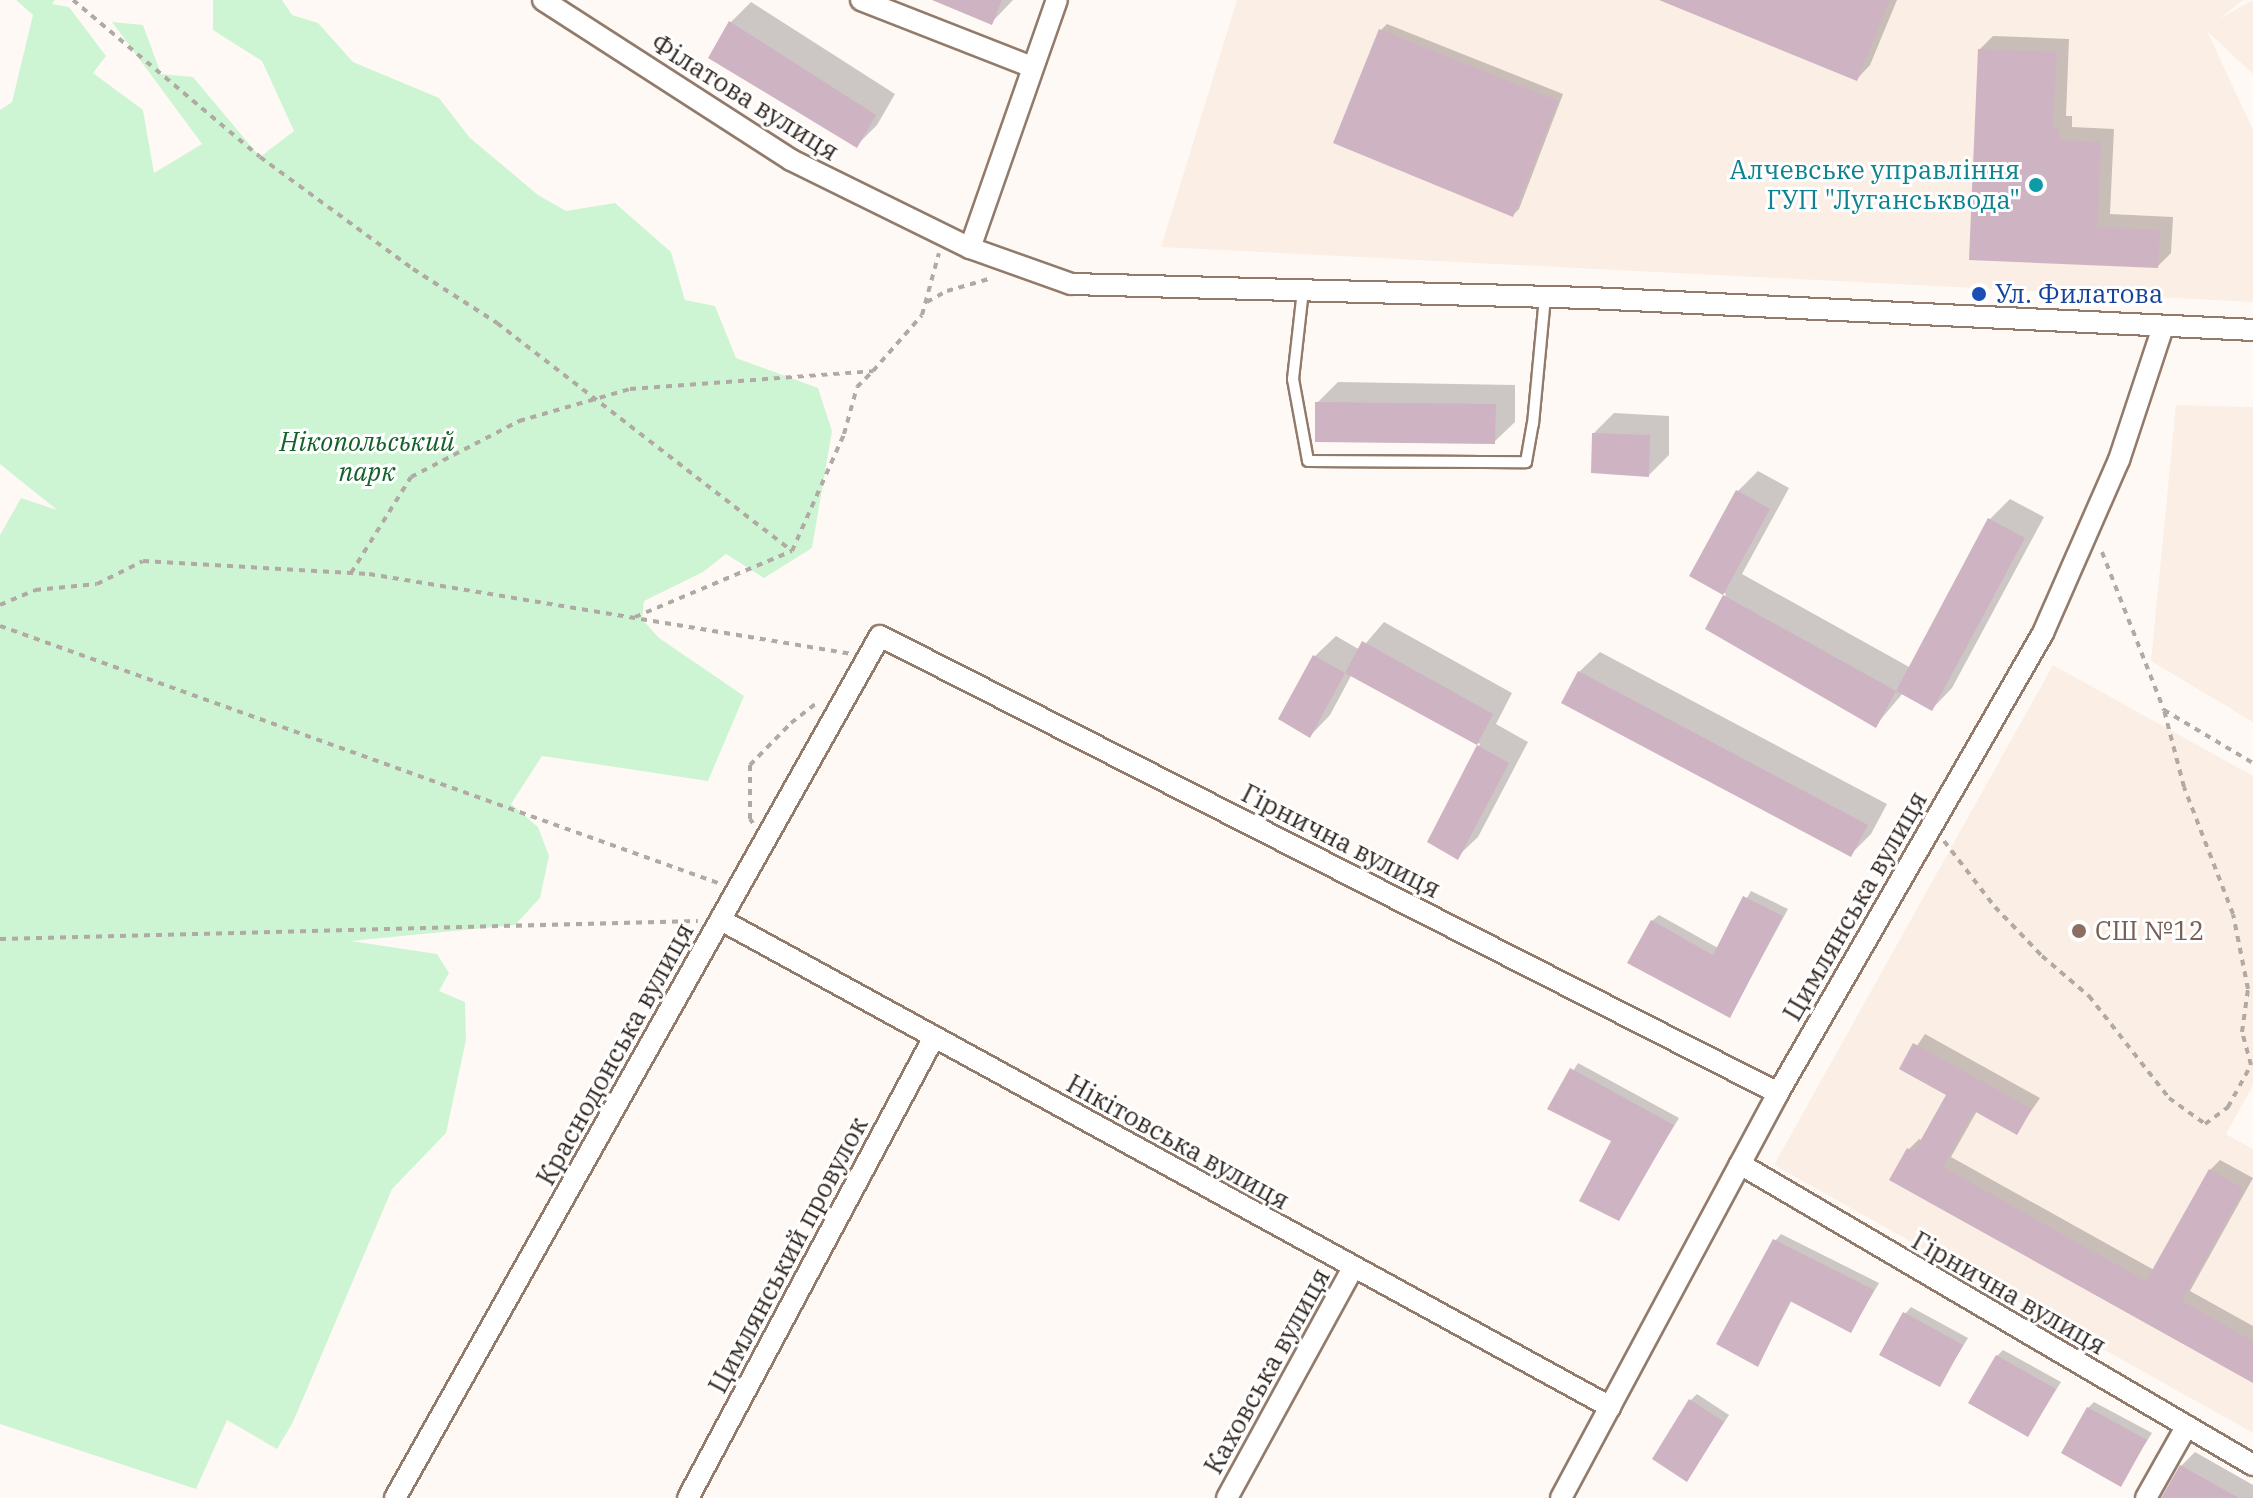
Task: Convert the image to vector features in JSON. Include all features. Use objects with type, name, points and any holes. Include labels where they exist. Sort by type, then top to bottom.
[{"type":"street","name":"Філатова вулиця","points":[[543,0],[791,160],[970,248],[1071,284],[1545,297],[2253,330]]},
{"type":"street","points":[[861,0],[1032,67]]},
{"type":"street","points":[[970,248],[1057,0]]},
{"type":"street","name":"Цимлянська вулиця","points":[[1561,1498],[1778,1093],[2043,633],[2119,460],[2163,327]]},
{"type":"street","name":"Краснодонська вулиця","points":[[395,1498],[880,636]]},
{"type":"street","name":"Гірнична вулиця","points":[[880,636],[1778,1093]]},
{"type":"street","name":"Нікітовська вулиця","points":[[721,920],[1610,1407]]},
{"type":"street","name":"Цимлянський провулок","points":[[688,1498],[934,1037]]},
{"type":"street","name":"Гірнична вулиця","points":[[1740,1164],[2253,1465]]},
{"type":"street","name":"Каховська вулиця","points":[[1227,1498],[1353,1268]]},
{"type":"street","points":[[2146,1498],[2186,1427]]},
{"type":"lane","points":[[1303,290],[1293,379],[1308,461],[1526,462],[1533,424],[1545,297]]},
{"type":"path","points":[[73,0],[260,157],[413,269],[497,323],[792,551]]},
{"type":"path","points":[[633,618],[659,610],[792,551],[844,434],[857,387],[922,315],[943,235]]},
{"type":"path","points":[[927,302],[1019,266]]},
{"type":"path","points":[[351,573],[411,477],[519,421],[630,389],[873,371]]},
{"type":"path","points":[[1932,824],[1995,907],[2042,956],[2089,996],[2169,1098],[2205,1124],[2228,1107],[2251,1065],[2242,1032],[2248,989],[2233,914],[2184,787],[2164,710],[2091,524]]},
{"type":"path","points":[[0,605],[35,590],[97,584],[143,561],[351,573],[868,657]]},
{"type":"path","points":[[0,626],[738,890]]},
{"type":"path","points":[[765,842],[750,819],[750,765],[791,723],[826,696]]},
{"type":"path","points":[[2164,710],[2253,763]]},
{"type":"path","points":[[0,939],[721,920]]},
{"type":"shaded area","points":[[1237,0],[2243,0],[2219,19],[2253,0],[2253,74],[2207,31],[2253,130],[2253,302],[1161,247]]},
{"type":"shaded area","points":[[2176,405],[2253,407],[2253,722],[2151,661]]},
{"type":"shaded area","name":"СШ №12","points":[[2053,665],[2253,776],[2253,1085],[2226,1134],[2253,1149],[2253,1433],[1774,1165]]},
{"type":"green space","name":"Нікопольський парк","points":[[16,0],[55,0],[52,4],[69,7],[106,56],[93,73],[143,110],[154,173],[202,144],[112,22],[143,25],[161,74],[193,77],[260,157],[294,131],[262,61],[213,30],[213,0],[282,0],[292,15],[318,23],[353,62],[439,98],[470,138],[538,195],[566,211],[615,203],[671,252],[685,300],[715,306],[736,358],[818,388],[832,431],[812,548],[764,578],[726,554],[703,572],[644,601],[642,619],[659,638],[744,696],[708,781],[542,756],[511,804],[538,827],[549,856],[540,898],[515,925],[351,941],[437,954],[449,973],[439,991],[465,1002],[466,1040],[446,1133],[392,1189],[293,1422],[277,1449],[227,1420],[196,1489],[0,1424],[0,535],[21,498],[57,510],[0,464],[0,110],[12,102],[33,15]]},
{"type":"building","points":[[932,0],[1002,0],[992,25]]},
{"type":"building","points":[[1659,0],[1890,0],[1857,81]]},
{"type":"building","points":[[729,21],[876,115],[857,148],[708,58]]},
{"type":"building","points":[[1379,29],[1558,101],[1513,217],[1333,143]]},
{"type":"building","name":"Алчевське управління ГУП \"Луганськвода\"","points":[[1978,49],[2057,52],[2053,129],[2059,129],[2059,140],[2101,142],[2097,227],[2160,230],[2158,268],[1969,260]]},
{"type":"building","points":[[1315,402],[1496,404],[1495,444],[1315,442]]},
{"type":"building","points":[[1592,433],[1650,435],[1649,477],[1591,473]]},
{"type":"building","points":[[1736,490],[1770,509],[1723,595],[1689,576]]},
{"type":"building","points":[[1988,518],[2025,538],[1932,711],[1896,691]]},
{"type":"building","points":[[1723,595],[1896,691],[1876,728],[1705,629]]},
{"type":"building","points":[[1362,641],[1493,714],[1477,745],[1345,673]]},
{"type":"building","points":[[1313,655],[1345,673],[1310,738],[1278,719]]},
{"type":"building","points":[[1578,671],[1868,825],[1851,857],[1561,703]]},
{"type":"building","points":[[1477,745],[1509,763],[1458,860],[1427,842]]},
{"type":"building","points":[[1743,896],[1783,916],[1730,1018],[1627,963],[1651,920],[1713,955]]},
{"type":"building","points":[[1913,1043],[2032,1109],[2017,1135],[1974,1111],[1943,1167],[2146,1281],[2209,1169],[2244,1189],[2182,1301],[2253,1341],[2253,1383],[1889,1180],[1907,1148],[1914,1152],[1946,1095],[1899,1069]]},
{"type":"building","points":[[1570,1068],[1674,1125],[1619,1221],[1579,1201],[1611,1141],[1547,1109]]},
{"type":"building","points":[[1773,1239],[1874,1290],[1851,1333],[1790,1301],[1758,1367],[1716,1344]]},
{"type":"building","points":[[1903,1312],[1963,1345],[1940,1387],[1879,1355]]},
{"type":"building","points":[[1996,1355],[2056,1389],[2028,1437],[1968,1403]]},
{"type":"building","points":[[1689,1399],[1724,1422],[1687,1482],[1652,1459]]},
{"type":"building","points":[[2087,1407],[2147,1440],[2121,1487],[2061,1453]]},
{"type":"building","points":[[2180,1465],[2239,1498],[2161,1498]]},
{"type":"place","name":"Алчевське управління ГУП \"Луганськвода\"","points":[[2036,185]]},
{"type":"place","name":"Ул. Филатова","points":[[1979,294]]},
{"type":"place","name":"СШ №12","points":[[2079,931]]}]
